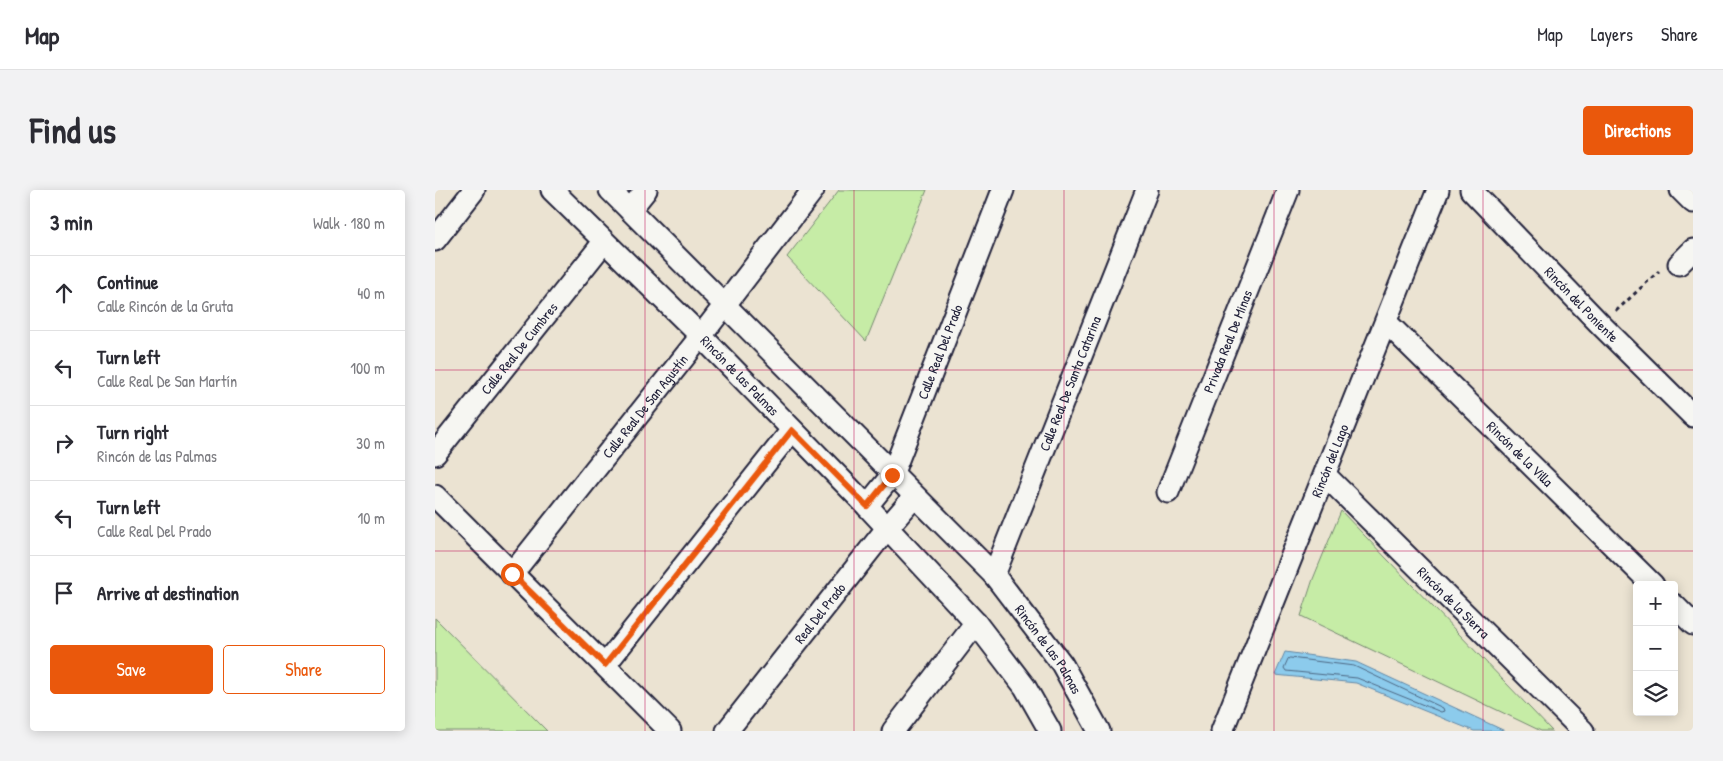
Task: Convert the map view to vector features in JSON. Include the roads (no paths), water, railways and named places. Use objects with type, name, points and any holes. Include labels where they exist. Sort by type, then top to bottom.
[{"type":"street","points":[[435,240],[473,190]]},
{"type":"street","name":"Rincón de las Palmas","points":[[553,190],[701,336],[867,506],[976,623],[1025,687],[1050,731]]},
{"type":"street","name":"Rincón de las Palmas","points":[[610,190],[892,475],[994,575],[1062,664],[1099,731]]},
{"type":"street","points":[[631,210],[646,190]]},
{"type":"street","name":"Calle Real De San Agustín","points":[[512,574],[701,336],[813,190]]},
{"type":"street","name":"Calle Real Del Prado","points":[[867,506],[892,475],[1003,190]]},
{"type":"street","name":"Calle Real De Santa Catarina","points":[[994,575],[1147,190]]},
{"type":"street","name":"Privada Real De Minas","points":[[1167,492],[1288,190]]},
{"type":"street","name":"Rincón del Lago","points":[[1222,731],[1438,190]]},
{"type":"street","name":"Rincón del Poniente","points":[[1471,190],[1601,325],[1693,416]]},
{"type":"street","points":[[1681,190],[1693,202]]},
{"type":"street","name":"Calle Real De Cumbres","points":[[435,454],[604,242]]},
{"type":"street","name":"Rincón de la Villa","points":[[1386,322],[1649,581]]},
{"type":"street","points":[[605,665],[792,430]]},
{"type":"street","name":"Rincón de la Sierra","points":[[1325,475],[1583,731]]},
{"type":"street","points":[[435,496],[670,731]]},
{"type":"street","name":"Real Del Prado","points":[[727,731],[914,497]]},
{"type":"street","points":[[1678,610],[1693,624]]},
{"type":"street","points":[[893,731],[976,623]]},
{"type":"water","points":[[1285,652],[1356,662],[1505,731],[1474,731],[1356,683],[1275,675]]}]
